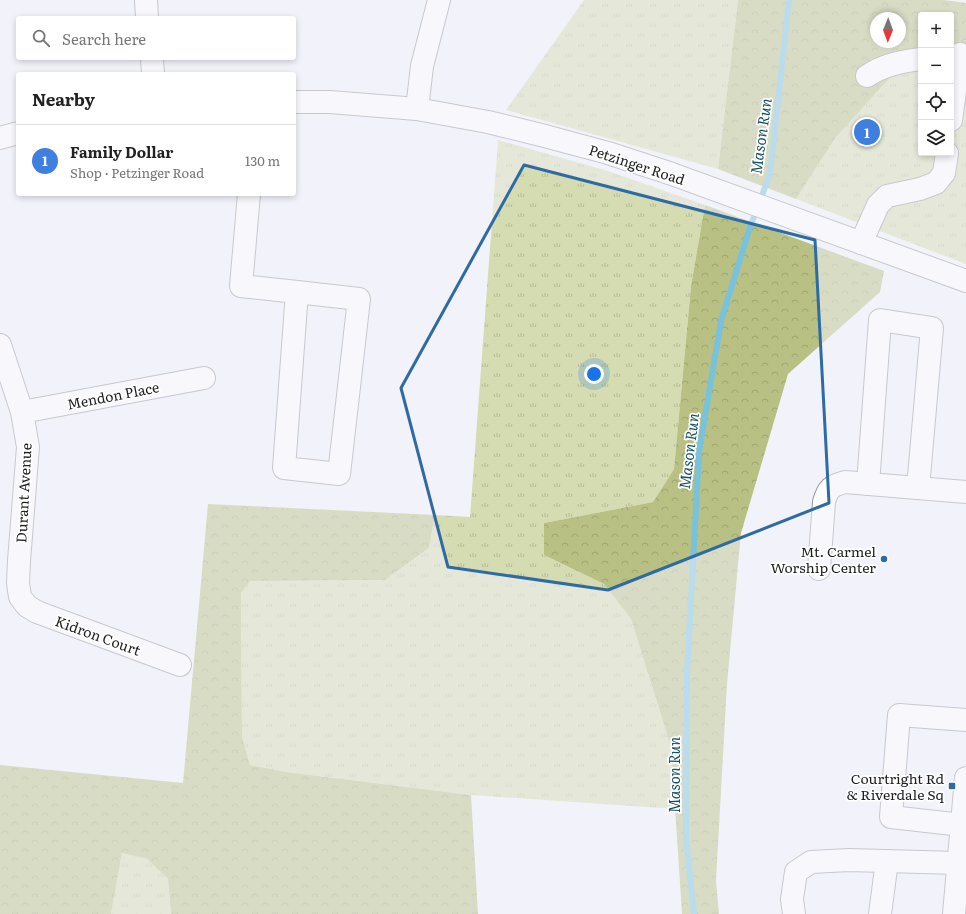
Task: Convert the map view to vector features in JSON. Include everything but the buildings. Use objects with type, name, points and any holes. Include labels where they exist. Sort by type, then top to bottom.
[{"type":"street","points":[[146,0],[148,16]]},
{"type":"street","points":[[417,110],[422,66],[439,0]]},
{"type":"street","points":[[954,100],[961,54]]},
{"type":"street","points":[[867,76],[876,70],[890,65],[906,60],[918,59]]},
{"type":"street","points":[[152,60],[153,72]]},
{"type":"street","name":"Petzinger Road","points":[[296,102],[330,102],[417,110],[488,122],[608,153],[672,174],[966,281]]},
{"type":"street","points":[[0,138],[16,134]]},
{"type":"street","points":[[861,243],[878,205],[887,196],[920,190],[936,183],[944,173],[947,156]]},
{"type":"street","points":[[249,196],[241,286],[359,298],[339,474],[284,468],[298,292]]},
{"type":"street","points":[[868,484],[880,320],[932,328],[918,488]]},
{"type":"street","name":"Durant Avenue","points":[[0,345],[22,412],[28,447],[19,561],[18,583],[20,597]]},
{"type":"street","name":"Mendon Place","points":[[22,412],[204,378]]},
{"type":"street","points":[[819,569],[824,502],[827,493],[834,485],[845,482],[966,492]]},
{"type":"street","name":"Kidron Court","points":[[20,597],[28,606],[37,612],[180,665]]},
{"type":"street","points":[[962,825],[891,817],[899,715],[966,720]]},
{"type":"street","points":[[954,914],[966,786]]},
{"type":"street","points":[[794,914],[792,899],[796,872],[811,862],[849,860],[958,863]]},
{"type":"street","points":[[880,914],[887,861]]},
{"type":"highlighted area","points":[[524,165],[815,240],[829,503],[608,590],[448,567],[401,388]]},
{"type":"green space","points":[[584,0],[738,0],[718,169],[506,110]]},
{"type":"green space","points":[[738,0],[944,0],[966,3],[966,58],[954,60],[954,12],[918,12],[918,68],[894,73],[836,137],[796,199],[718,169]]},
{"type":"green space","points":[[966,58],[966,264],[796,199],[836,137],[894,72],[918,68],[918,156],[954,156],[954,60]]},
{"type":"green space","points":[[498,140],[608,171],[705,205],[691,286],[674,469],[653,502],[544,523],[544,555],[604,584],[631,619],[671,747],[675,809],[471,795],[286,772],[250,765],[242,737],[241,592],[250,581],[385,580],[429,548],[435,515],[470,517]]},
{"type":"green space","points":[[705,205],[884,271],[880,292],[788,374],[741,533],[727,684],[716,881],[719,914],[682,914],[671,747],[631,619],[604,584],[544,555],[544,523],[653,502],[674,469],[691,286]]},
{"type":"green space","points":[[208,504],[435,515],[429,548],[385,580],[250,581],[241,593],[242,737],[250,765],[286,772],[471,795],[478,914],[171,914],[168,879],[147,859],[122,853],[111,914],[0,914],[0,765],[183,783]]},
{"type":"green space","points":[[122,853],[147,859],[168,879],[171,914],[111,914]]},
{"type":"waterway","name":"Mason Run","points":[[694,914],[686,838],[687,673],[699,452],[721,321],[749,230],[770,174],[789,0]]},
{"type":"place","name":"Family Dollar","points":[[867,132]]},
{"type":"place","name":"Mt. Carmel Worship Center","points":[[884,559]]},
{"type":"place","name":"Courtright Rd & Riverdale Sq","points":[[952,786]]}]
